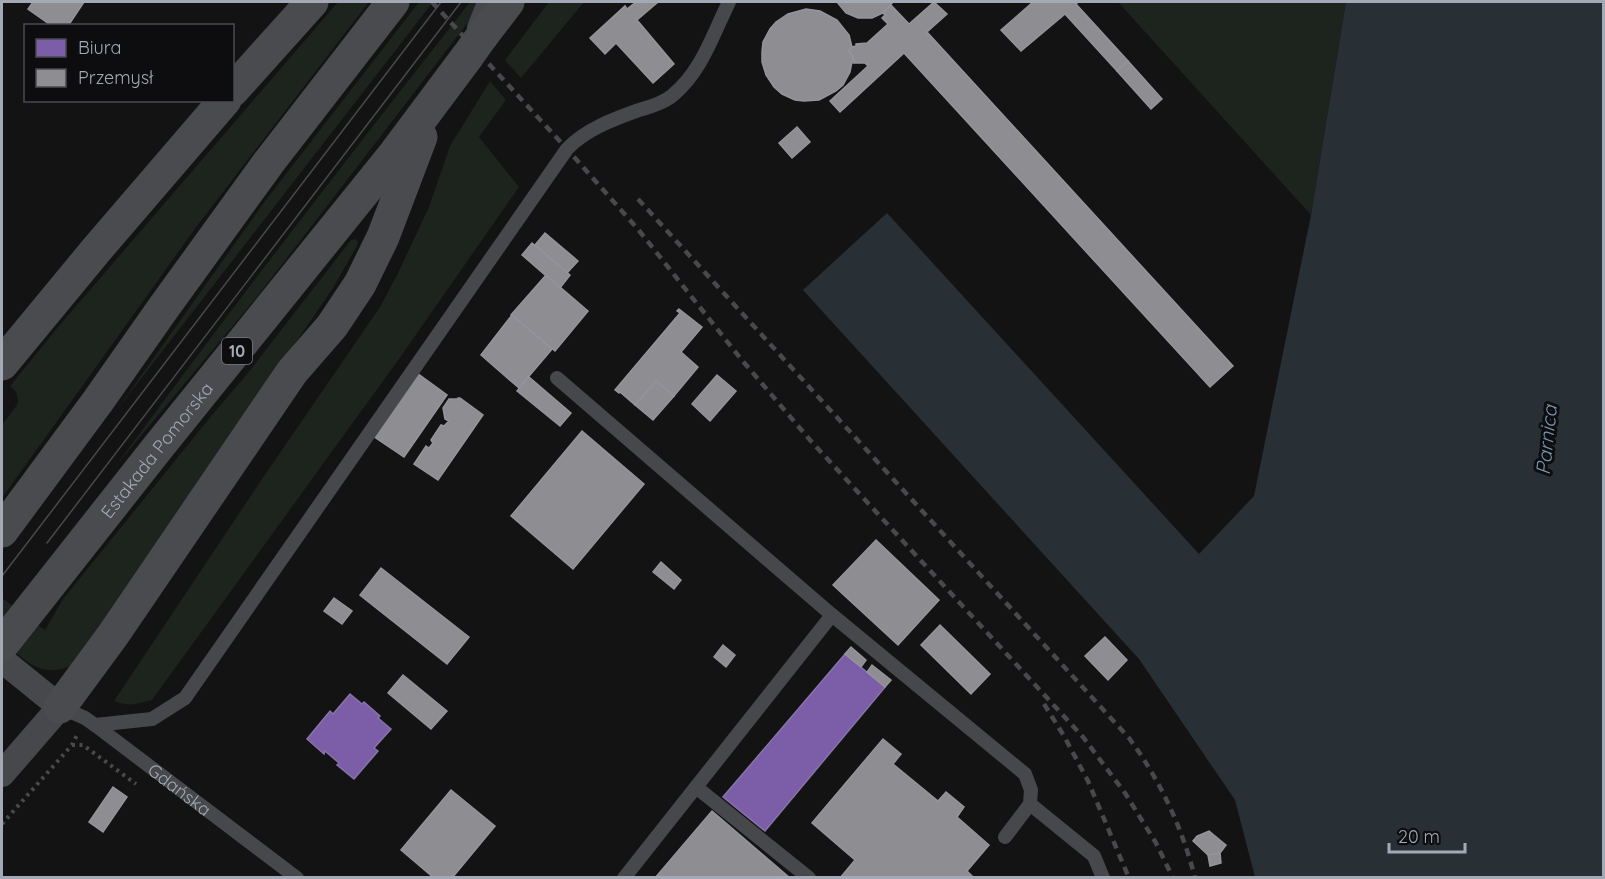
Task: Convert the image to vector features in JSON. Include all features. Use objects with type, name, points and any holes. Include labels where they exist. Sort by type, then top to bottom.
[{"type":"main road","points":[[234,89],[312,2]]},
{"type":"main road","points":[[2,531],[269,162],[393,2]]},
{"type":"main road","name":"10","points":[[446,84],[471,43],[508,2]]},
{"type":"main road","points":[[60,707],[113,635],[292,372],[332,326],[360,284],[383,237],[417,145],[446,84]]},
{"type":"main road","name":"Estakada Pomorska","points":[[2,645],[396,152],[446,84]]},
{"type":"main road","points":[[2,364],[84,264],[223,102]]},
{"type":"street","name":"Gdańska","points":[[2,660],[60,707]]},
{"type":"street","points":[[2,774],[60,707]]},
{"type":"lane","points":[[471,43],[484,2]]},
{"type":"lane","points":[[95,725],[152,719],[185,698],[567,149],[575,140],[602,125],[671,97],[698,67],[729,2]]},
{"type":"lane","points":[[557,378],[832,615],[1025,774],[1031,790],[1030,804],[1005,837]]},
{"type":"lane","points":[[624,878],[832,615]]},
{"type":"lane","name":"Gdańska","points":[[60,707],[95,725],[297,878]]},
{"type":"lane","points":[[696,787],[809,878]]},
{"type":"lane","points":[[1030,804],[1094,856],[1103,878]]},
{"type":"path","points":[[72,745],[83,745],[136,784]]},
{"type":"shaded area","points":[[338,2],[369,2],[197,226],[2,498],[2,425],[18,401],[16,392],[10,386],[58,327]]},
{"type":"shaded area","points":[[419,2],[433,2],[116,411],[265,201]]},
{"type":"shaded area","points":[[470,2],[478,2],[473,16],[252,303],[115,467],[246,291]]},
{"type":"shaded area","points":[[549,2],[584,2],[521,78],[505,60]]},
{"type":"shaded area","points":[[1118,2],[1346,2],[1311,215]]},
{"type":"shaded area","points":[[490,81],[506,100],[479,137],[519,187],[399,359],[152,700],[137,704],[114,701],[380,307],[429,207],[450,146]]},
{"type":"shaded area","points":[[355,239],[358,242],[357,246],[333,288],[78,662],[66,668],[45,670],[28,662],[2,641],[2,598],[45,630],[63,599],[247,374],[351,240]]},
{"type":"water","name":"Parnica","points":[[1346,2],[1603,2],[1603,877],[1255,877],[1235,800],[1139,659],[803,290],[887,213],[1199,554],[1254,496],[1311,215]]},
{"type":"building: Biura","points":[[845,654],[885,687],[765,831],[723,797]]},
{"type":"building: Biura","points":[[350,694],[362,704],[364,702],[391,729],[374,748],[378,751],[354,779],[325,751],[324,754],[307,739],[330,711],[333,714]]},
{"type":"building: Przemysł","points":[[33,2],[84,2],[69,24],[49,24],[28,9]]},
{"type":"building: Przemysł","points":[[636,2],[658,2],[637,20],[674,64],[653,83],[616,43],[605,54],[590,38],[625,6],[627,9]]},
{"type":"building: Przemysł","points":[[837,2],[893,2],[883,13],[872,18],[858,18],[846,13]]},
{"type":"building: Przemysł","points":[[934,2],[947,14],[927,32],[1233,366],[1210,387],[904,53],[840,112],[830,101],[868,66],[865,63],[853,63],[853,56],[849,50],[856,44],[867,43],[888,24],[882,18],[885,15],[883,13],[891,5],[909,24]]},
{"type":"building: Przemysł","points":[[1033,2],[1078,2],[1076,4],[1128,61],[1117,71],[1065,14],[1021,51],[1001,30]]},
{"type":"building: Przemysł","points":[[806,9],[820,11],[837,20],[849,35],[852,47],[849,52],[853,56],[850,72],[843,85],[819,100],[804,101],[782,94],[774,87],[766,75],[762,52],[763,42],[776,22],[788,14]]},
{"type":"building: Przemysł","points":[[1128,61],[1162,99],[1151,109],[1117,71]]},
{"type":"building: Przemysł","points":[[797,127],[810,142],[792,158],[779,143]]},
{"type":"building: Przemysł","points":[[545,233],[578,261],[567,273],[535,245]]},
{"type":"building: Przemysł","points":[[532,243],[570,275],[560,288],[522,255]]},
{"type":"building: Przemysł","points":[[546,275],[588,311],[555,351],[511,315]]},
{"type":"building: Przemysł","points":[[679,309],[702,327],[681,352],[698,367],[674,396],[656,381],[635,405],[615,390],[680,313],[677,311]]},
{"type":"building: Przemysł","points":[[512,315],[552,349],[519,388],[481,355]]},
{"type":"building: Przemysł","points":[[417,373],[447,395],[404,457],[373,436]]},
{"type":"building: Przemysł","points":[[717,375],[736,391],[710,421],[692,404]]},
{"type":"building: Przemysł","points":[[529,377],[571,413],[560,426],[517,391]]},
{"type":"building: Przemysł","points":[[656,381],[674,396],[653,420],[635,405]]},
{"type":"building: Przemysł","points":[[458,398],[483,415],[438,480],[414,464],[426,446],[429,448],[433,443],[431,440],[441,425],[444,426],[449,421],[445,419],[443,408],[449,399]]},
{"type":"building: Przemysł","points":[[582,431],[644,484],[573,569],[511,516]]},
{"type":"building: Przemysł","points":[[876,540],[939,600],[898,645],[833,585]]},
{"type":"building: Przemysł","points":[[661,562],[681,580],[674,589],[653,572]]},
{"type":"building: Przemysł","points":[[381,568],[469,637],[447,664],[360,595]]},
{"type":"building: Przemysł","points":[[334,598],[352,611],[342,624],[324,611]]},
{"type":"building: Przemysł","points":[[940,625],[990,674],[971,694],[921,645]]},
{"type":"building: Przemysł","points":[[1105,637],[1127,660],[1108,680],[1085,656]]},
{"type":"building: Przemysł","points":[[723,645],[735,655],[726,667],[714,657]]},
{"type":"building: Przemysł","points":[[851,647],[866,660],[861,667],[845,654]]},
{"type":"building: Przemysł","points":[[872,665],[891,680],[885,687],[867,672]]},
{"type":"building: Przemysł","points":[[403,675],[447,711],[431,729],[388,693]]},
{"type":"building: Przemysł","points":[[883,739],[901,754],[893,764],[938,801],[946,792],[964,807],[957,817],[989,845],[967,871],[974,878],[840,878],[855,860],[812,823]]},
{"type":"building: Przemysł","points":[[113,787],[127,797],[103,832],[89,822]]},
{"type":"building: Przemysł","points":[[451,790],[495,826],[452,878],[434,878],[401,850]]},
{"type":"building: Przemysł","points":[[712,811],[790,878],[655,878]]},
{"type":"building: Przemysł","points":[[1209,831],[1226,845],[1220,853],[1208,855],[1193,841],[1197,836]]},
{"type":"building: Przemysł","points":[[1220,853],[1221,863],[1210,866],[1208,855]]},
{"type":"tram line","points":[[2,576],[441,2]]},
{"type":"tram line","points":[[47,543],[461,2]]},
{"type":"railway","points":[[432,2],[637,228],[741,359],[810,440],[1083,737],[1125,793],[1156,843],[1173,878]]},
{"type":"railway","points":[[638,199],[1129,738],[1151,770],[1169,805],[1184,841],[1195,878]]},
{"type":"railway","points":[[1044,704],[1088,781],[1129,878]]}]
